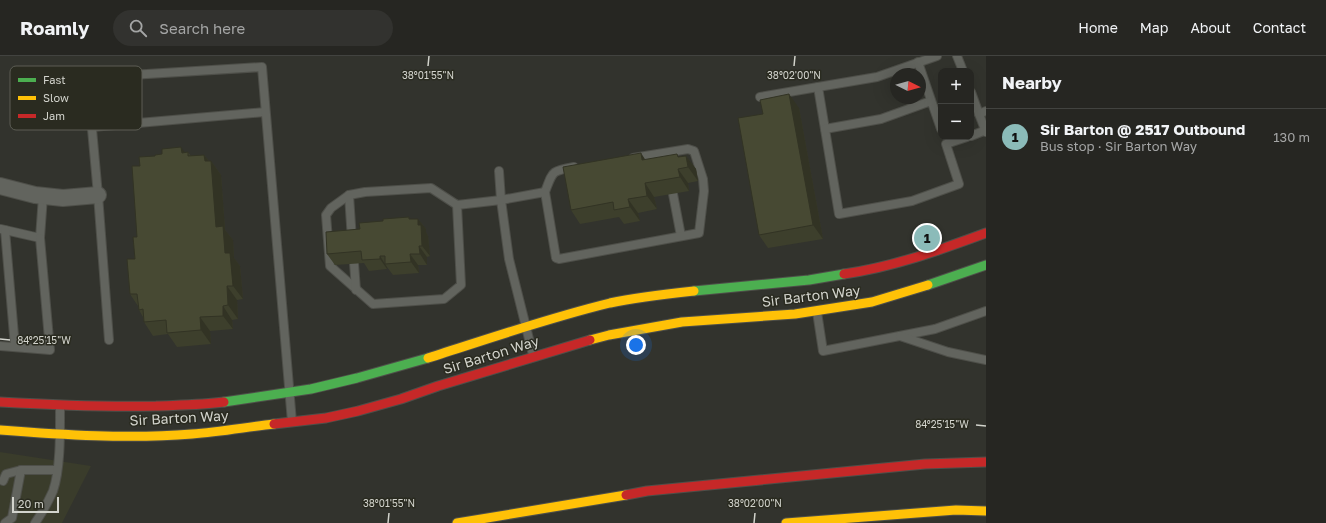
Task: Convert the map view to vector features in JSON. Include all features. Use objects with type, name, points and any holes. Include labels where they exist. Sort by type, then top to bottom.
[{"type":"main road","name":"Sir Barton Way","points":[[0,402],[60,405],[180,405],[215,403],[311,389],[418,361],[591,308],[654,295],[809,280],[854,273],[933,253],[986,233]]},
{"type":"main road","name":"Sir Barton Way","points":[[0,430],[60,434],[136,436],[192,434],[326,418],[400,399],[534,356],[609,335],[682,322],[794,314],[872,302],[921,288],[986,265]]},
{"type":"main road","points":[[457,523],[647,491],[924,464],[986,462]]},
{"type":"main road","points":[[786,523],[956,510],[986,511]]},
{"type":"street","points":[[0,186],[43,196],[63,198],[98,195]]},
{"type":"lane","points":[[760,97],[877,77],[937,56]]},
{"type":"lane","points":[[957,56],[962,68]]},
{"type":"lane","points":[[918,62],[938,121]]},
{"type":"lane","points":[[142,74],[262,66],[292,422]]},
{"type":"lane","points":[[818,87],[838,214],[912,201],[959,184],[945,141]]},
{"type":"lane","points":[[974,97],[983,113],[986,131],[974,135]]},
{"type":"lane","points":[[825,129],[880,119],[931,101]]},
{"type":"lane","points":[[142,123],[265,112]]},
{"type":"lane","points":[[92,130],[109,340]]},
{"type":"lane","points":[[580,166],[557,170],[552,173],[545,192],[556,258],[559,259],[699,232],[704,190],[703,179],[694,151],[688,149],[665,156],[626,159]]},
{"type":"lane","points":[[499,171],[508,259],[534,356]]},
{"type":"lane","points":[[458,205],[461,285],[444,299],[373,304],[330,266],[326,215],[331,208],[349,195],[365,192],[431,188],[458,205],[501,200],[545,192]]},
{"type":"lane","points":[[673,194],[681,236]]},
{"type":"lane","points":[[349,195],[352,241]]},
{"type":"lane","points":[[0,346],[50,350],[40,238],[43,196]]},
{"type":"lane","points":[[14,347],[6,246],[2,229],[40,238]]},
{"type":"lane","points":[[0,253],[6,246]]},
{"type":"lane","points":[[354,263],[356,290]]},
{"type":"lane","points":[[816,311],[823,351],[935,329],[986,311]]},
{"type":"lane","points":[[899,336],[948,352],[986,360]]},
{"type":"lane","points":[[35,523],[44,510],[53,489],[57,470],[60,434],[60,405]]},
{"type":"lane","points":[[3,481],[6,474],[21,470],[57,470]]},
{"type":"lane","points":[[5,523],[12,518],[21,470]]},
{"type":"shaded area","points":[[0,452],[91,466],[62,523],[0,523]]},
{"type":"building","points":[[789,94],[813,225],[759,235],[738,118],[763,114],[760,100]]},
{"type":"building","points":[[181,147],[182,153],[188,152],[188,156],[204,155],[205,161],[211,161],[216,227],[223,226],[225,253],[230,253],[233,286],[227,286],[228,305],[223,306],[223,316],[200,317],[201,330],[167,333],[166,320],[144,322],[143,309],[139,310],[137,294],[130,294],[127,259],[135,259],[133,237],[137,237],[132,166],[140,166],[139,157],[155,156],[162,154],[162,149]]},
{"type":"building","points":[[641,153],[642,160],[677,154],[678,157],[686,156],[688,167],[678,169],[680,177],[645,183],[647,196],[628,199],[630,207],[614,210],[613,202],[571,210],[563,167]]},
{"type":"building","points":[[409,217],[409,219],[418,219],[418,225],[421,225],[422,246],[419,246],[420,254],[410,254],[411,262],[385,264],[385,256],[380,256],[380,259],[362,260],[361,251],[327,254],[326,232],[360,229],[359,223]]},
{"type":"traffic: fast","points":[[928,285],[986,265]]},
{"type":"traffic: fast","points":[[694,291],[809,280],[844,274]]},
{"type":"traffic: fast","points":[[224,402],[311,389],[428,358]]},
{"type":"traffic: slow","points":[[590,340],[609,335],[682,322],[795,314],[872,302],[928,285]]},
{"type":"traffic: slow","points":[[428,358],[541,322],[610,303],[642,297],[694,291]]},
{"type":"traffic: slow","points":[[0,430],[72,435],[144,436],[202,433],[274,424]]},
{"type":"traffic: slow","points":[[457,523],[626,495]]},
{"type":"traffic: slow","points":[[786,523],[956,510],[986,511]]},
{"type":"traffic: jam","points":[[844,274],[880,267],[934,252],[986,233]]},
{"type":"traffic: jam","points":[[274,424],[326,418],[358,411],[590,340]]},
{"type":"traffic: jam","points":[[0,402],[78,406],[156,406],[224,402]]},
{"type":"traffic: jam","points":[[626,495],[647,491],[925,464],[986,462]]},
{"type":"place","name":"Sir Barton @ 2517 Outbound","points":[[927,238]]}]
